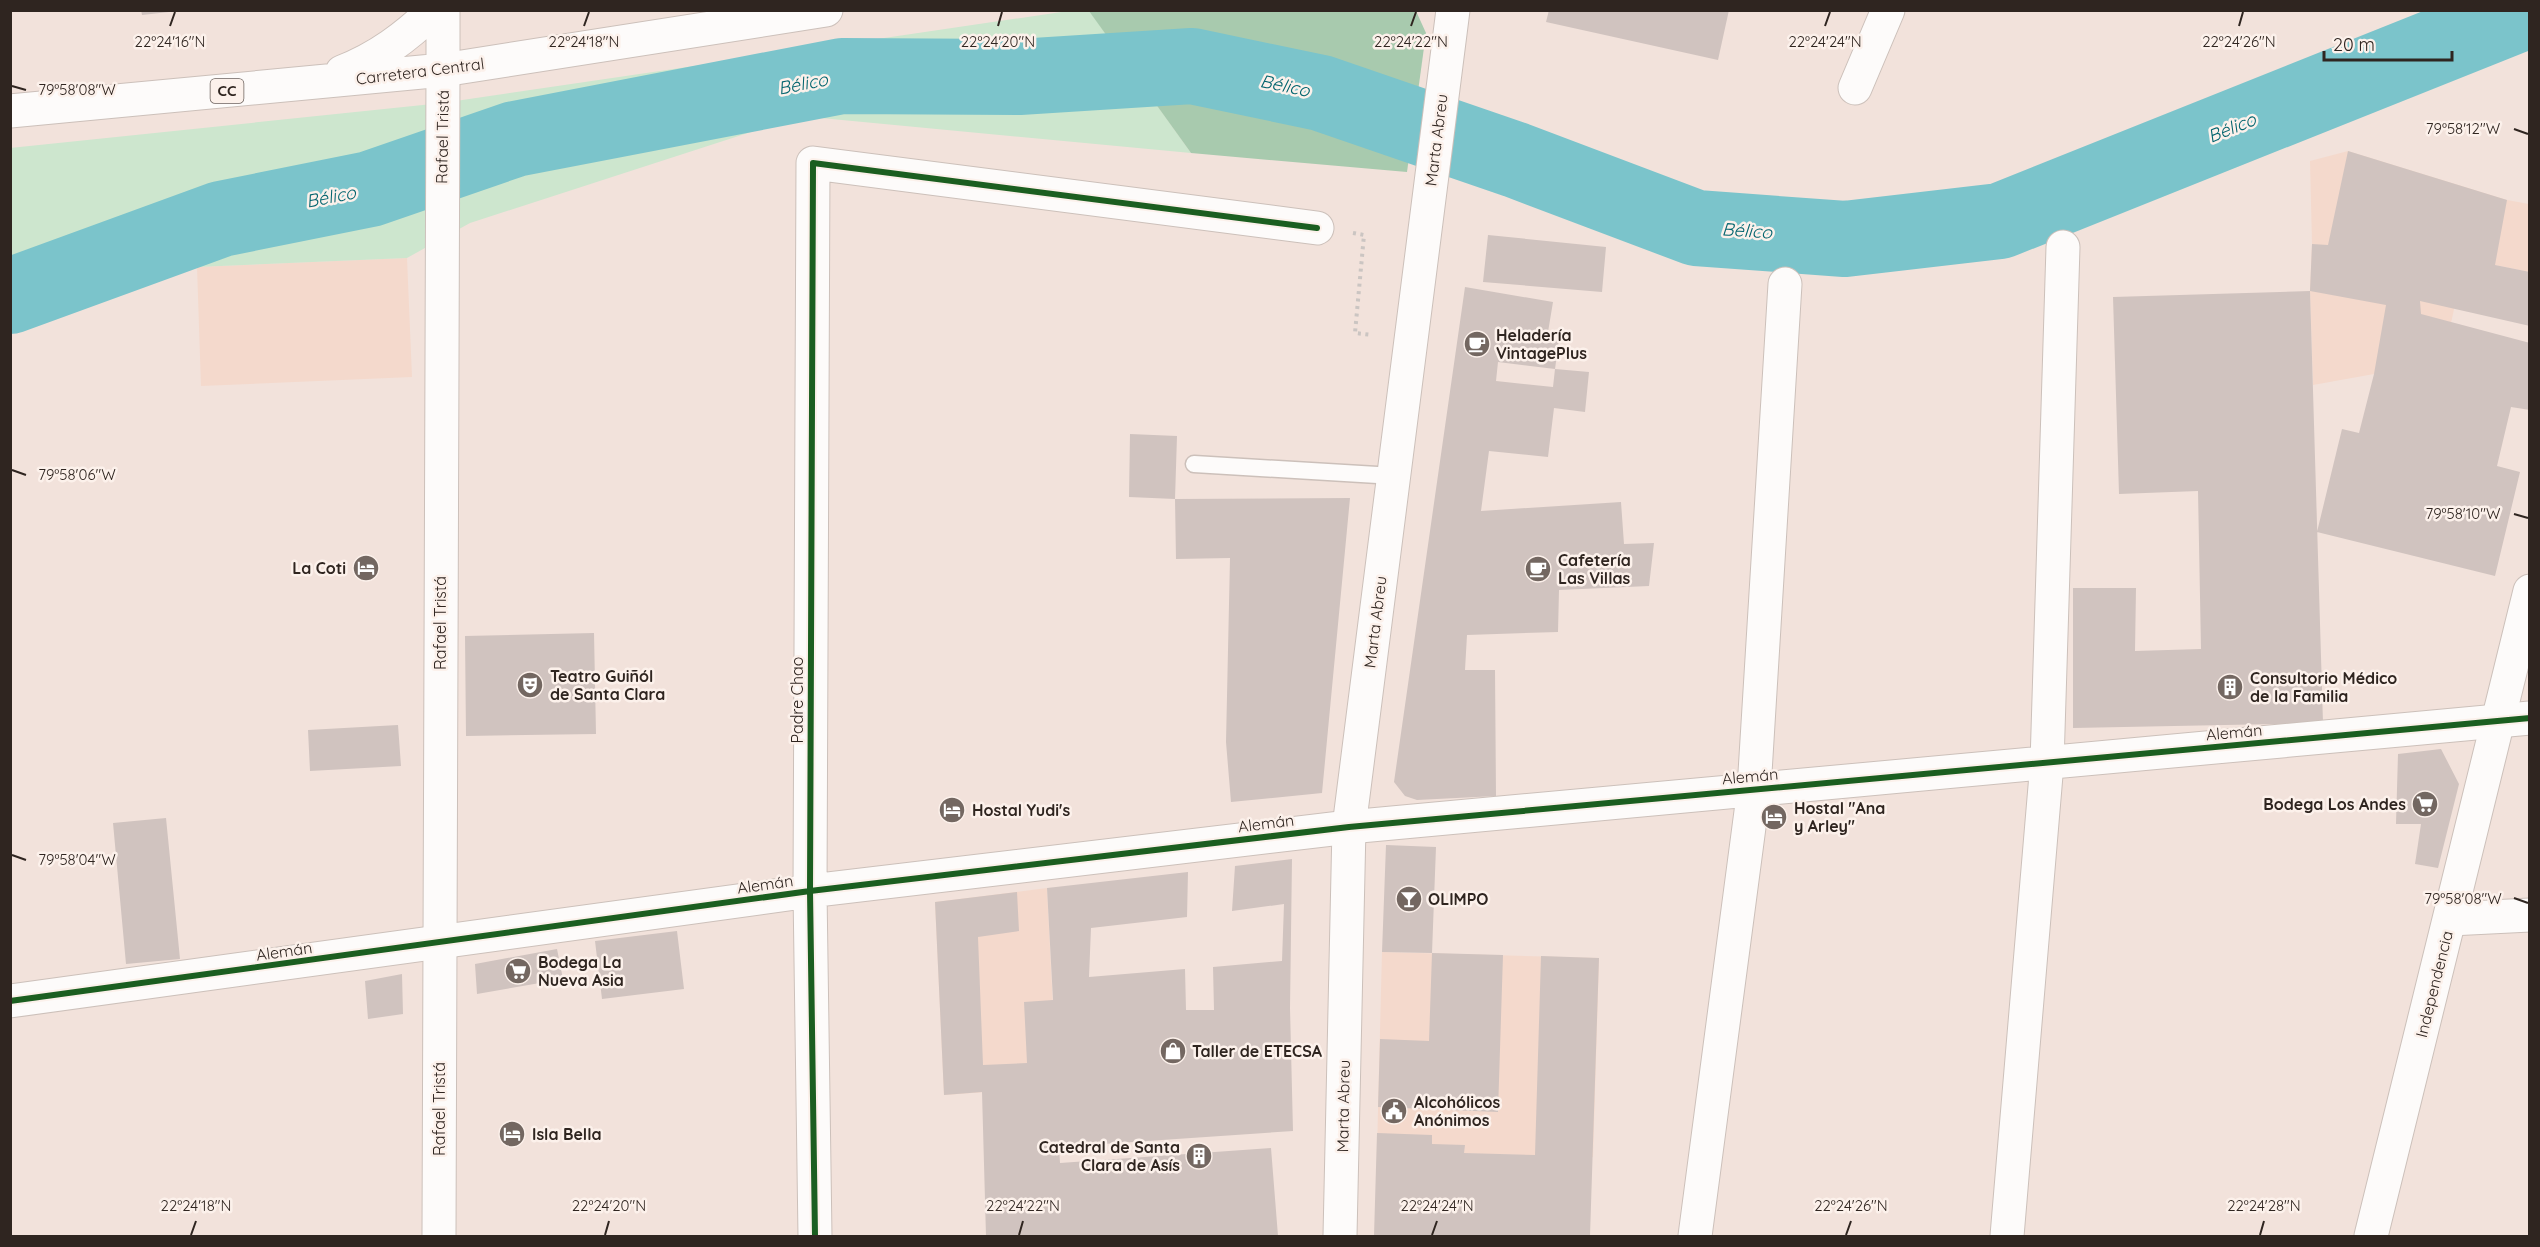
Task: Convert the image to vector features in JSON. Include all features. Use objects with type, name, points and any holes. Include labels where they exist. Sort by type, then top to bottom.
[{"type":"street","points":[[314,83],[367,62],[403,39],[434,10]]},
{"type":"street","name":"Rafael Tristá","points":[[439,1236],[442,10]]},
{"type":"street","name":"Marta Abreu","points":[[1340,1236],[1349,827],[1453,10]]},
{"type":"street","points":[[1855,88],[1888,10]]},
{"type":"street","name":"Carretera Central","points":[[10,111],[443,70],[808,12]]},
{"type":"street","name":"Padre Chao","points":[[815,1236],[810,891],[813,163],[1317,228]]},
{"type":"street","points":[[2007,1236],[2047,763],[2063,247]]},
{"type":"street","points":[[1695,1236],[1754,789],[1785,284]]},
{"type":"street","name":"Independencia","points":[[2371,1236],[2529,591]]},
{"type":"street","name":"Alemán","points":[[10,1001],[439,944],[810,891],[1349,827],[2529,718]]},
{"type":"street","points":[[2450,919],[2529,915]]},
{"type":"lane","points":[[1194,464],[1394,476]]},
{"type":"path","points":[[1355,333],[1364,235]]},
{"type":"shaded area","points":[[2348,151],[2507,200],[2529,204],[2529,272],[2465,259],[2451,323],[2374,374],[2313,385],[2310,161]]},
{"type":"shaded area","points":[[407,258],[412,377],[201,386],[197,267]]},
{"type":"shaded area","points":[[1047,888],[1057,1087],[944,1095],[935,902]]},
{"type":"shaded area","points":[[1382,952],[1599,958],[1593,1157],[1377,1151]]},
{"type":"green space","points":[[1089,10],[1191,153],[800,116],[470,223],[407,258],[197,267],[11,331],[10,148],[442,103],[1068,11]]},
{"type":"green space","points":[[1089,11],[1416,11],[1426,33],[1407,172],[1191,153]]},
{"type":"building","points":[[141,10],[169,10],[169,12],[142,15]]},
{"type":"building","points":[[1549,10],[1729,10],[1718,60],[1546,22]]},
{"type":"building","points":[[2348,151],[2507,200],[2495,265],[2530,272],[2530,326],[2420,301],[2421,314],[2530,343],[2530,410],[2511,407],[2497,466],[2520,472],[2495,576],[2317,532],[2342,429],[2359,433],[2374,374],[2386,305],[2310,291],[2312,244],[2328,245]]},
{"type":"building","points":[[1488,235],[1606,247],[1602,292],[1483,282]]},
{"type":"building","points":[[1465,287],[1553,302],[1547,338],[1559,340],[1555,369],[1589,372],[1585,412],[1554,408],[1548,457],[1489,451],[1481,511],[1621,502],[1624,544],[1654,543],[1649,586],[1559,590],[1558,632],[1467,635],[1465,670],[1495,670],[1496,796],[1417,800],[1405,796],[1394,782]],"holes":[[[1498,362],[1555,369],[1553,387],[1496,381]]]},
{"type":"building","points":[[2310,291],[2323,723],[2073,728],[2073,588],[2136,588],[2135,651],[2201,649],[2198,491],[2119,494],[2113,297]]},
{"type":"building","points":[[1130,434],[1177,436],[1175,499],[1129,497]]},
{"type":"building","points":[[1350,498],[1322,793],[1231,802],[1226,742],[1230,558],[1176,559],[1175,499]]},
{"type":"building","name":"Teatro Guiñól de Santa Clara","points":[[594,633],[596,734],[466,736],[465,636]]},
{"type":"building","points":[[398,725],[401,766],[310,771],[308,730]]},
{"type":"building","name":"Bodega Los Andes","points":[[2441,749],[2459,784],[2438,868],[2415,864],[2421,824],[2396,824],[2398,754]]},
{"type":"building","points":[[166,818],[180,959],[126,964],[113,823]]},
{"type":"building","name":"OLIMPO","points":[[1386,845],[1436,847],[1432,953],[1382,952]]},
{"type":"building","points":[[1292,859],[1290,1008],[1293,1131],[1059,1147],[1060,1163],[1271,1148],[1278,1236],[986,1236],[982,1092],[944,1095],[935,902],[1017,892],[1019,931],[978,937],[983,1065],[1027,1063],[1024,1002],[1053,1000],[1047,888],[1188,872],[1187,917],[1091,928],[1089,977],[1185,969],[1186,1010],[1214,1010],[1213,967],[1282,961],[1284,904],[1232,911],[1235,866]]},
{"type":"building","points":[[677,931],[684,989],[602,999],[595,941]]},
{"type":"building","name":"Bodega La Nueva Asia","points":[[557,949],[563,979],[477,994],[475,964]]},
{"type":"building","points":[[1432,953],[1503,955],[1498,1112],[1378,1107],[1380,1039],[1429,1041]]},
{"type":"building","points":[[1541,956],[1599,958],[1590,1236],[1374,1236],[1377,1133],[1432,1135],[1432,1144],[1465,1145],[1464,1153],[1535,1155]]},
{"type":"building","points":[[402,974],[403,1014],[368,1019],[365,981]]},
{"type":"waterway","name":"Bélico","points":[[10,296],[221,219],[370,189],[515,139],[842,76],[1019,77],[1192,66],[1321,93],[1516,160],[1696,228],[1845,239],[2000,221],[2528,10]]},
{"type":"cycle path","points":[[815,1236],[810,891],[813,163],[1317,228]]},
{"type":"cycle path","points":[[10,1001],[810,891],[1349,827],[2530,718]]},
{"type":"place","name":"Heladería VintagePlus","points":[[1477,344]]},
{"type":"place","name":"La Coti","points":[[366,568]]},
{"type":"place","name":"Cafetería Las Villas","points":[[1538,569]]},
{"type":"place","name":"Teatro Guiñól de Santa Clara","points":[[530,685]]},
{"type":"place","name":"Consultorio Médico de la Familia","points":[[2230,687]]},
{"type":"place","name":"Bodega Los Andes","points":[[2425,804]]},
{"type":"place","name":"Hostal Yudi's","points":[[952,810]]},
{"type":"place","name":"Hostal \"Ana y Arley\"","points":[[1774,817]]},
{"type":"place","name":"OLIMPO","points":[[1409,899]]},
{"type":"place","name":"Bodega La Nueva Asia","points":[[518,971]]},
{"type":"place","name":"Taller de ETECSA","points":[[1173,1051]]},
{"type":"place","name":"Alcohólicos Anónimos","points":[[1394,1111]]},
{"type":"place","name":"Isla Bella","points":[[512,1134]]},
{"type":"place","name":"Catedral de Santa Clara de Asís","points":[[1199,1156]]}]
